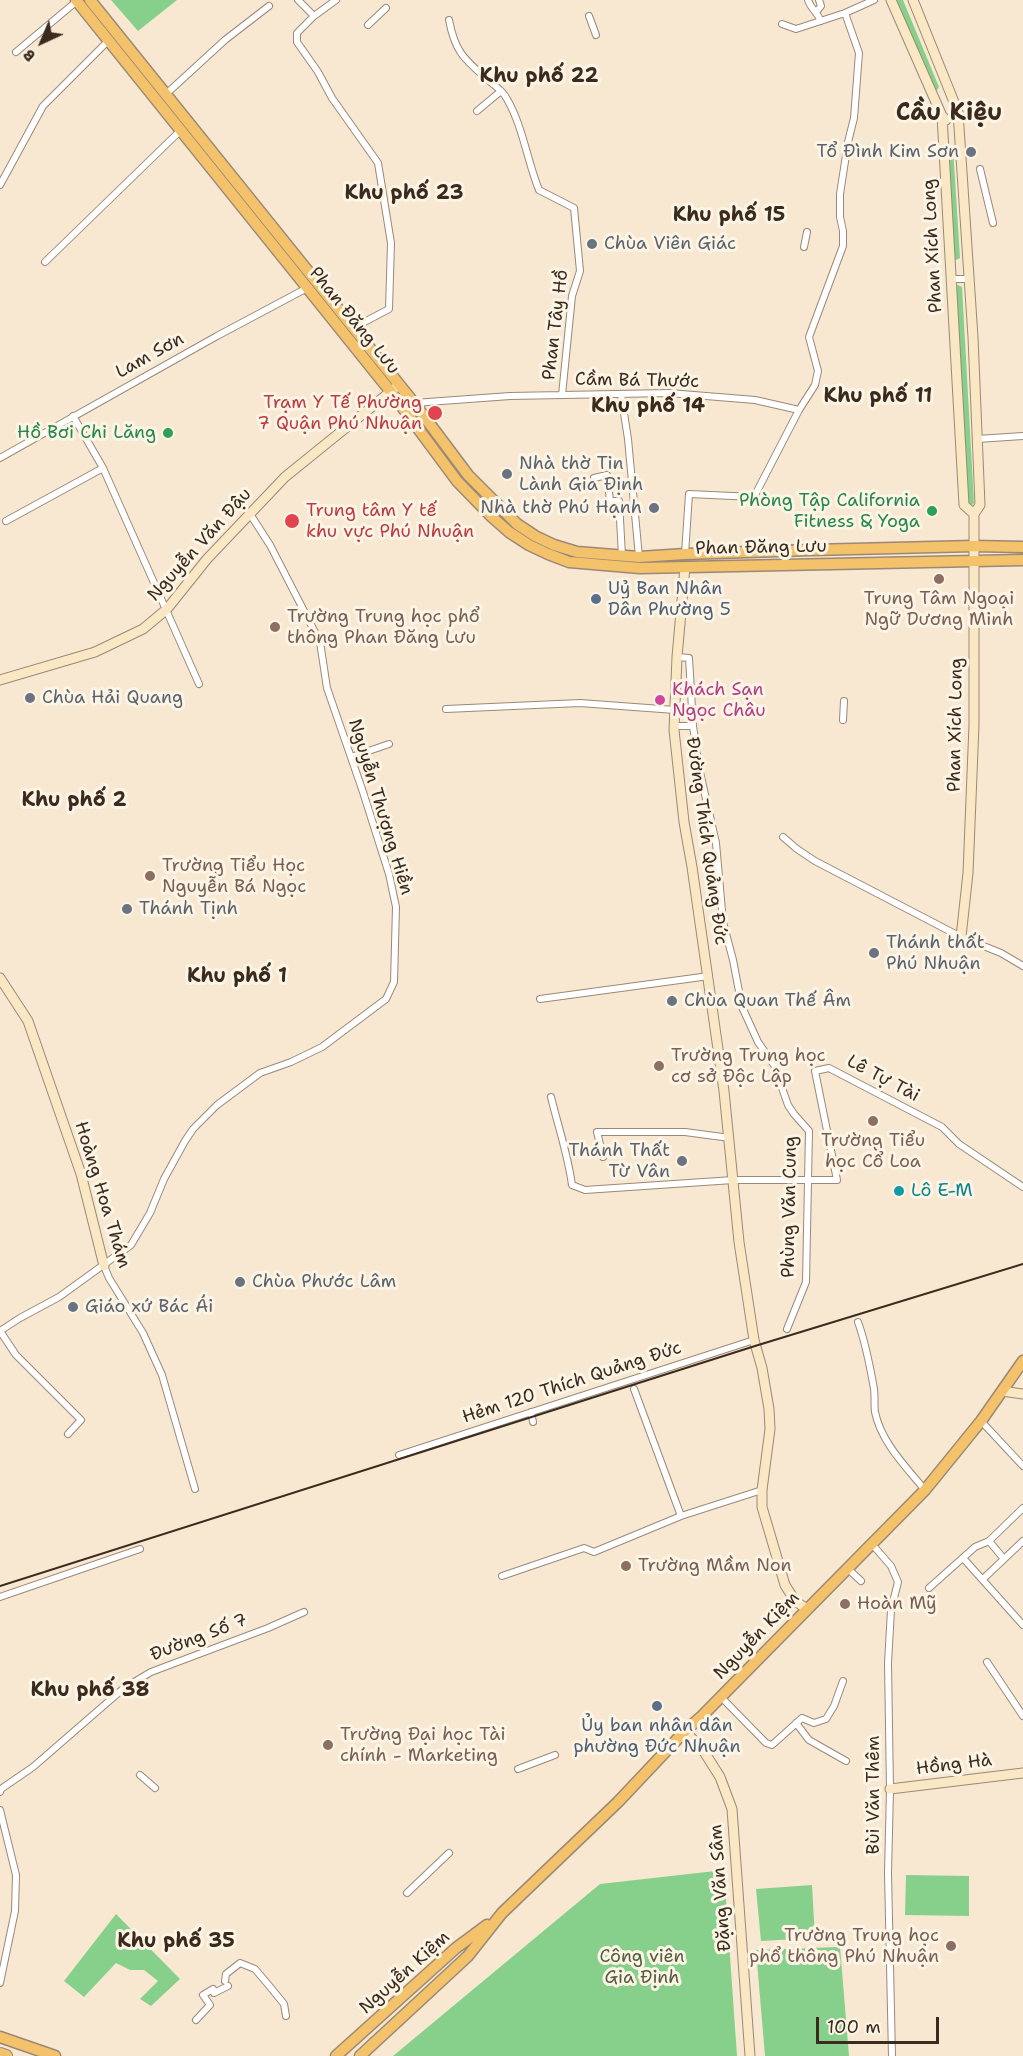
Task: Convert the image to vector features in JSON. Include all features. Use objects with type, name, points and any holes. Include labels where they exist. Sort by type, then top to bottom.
[{"type":"highway","points":[[0,2054],[6,2056]]},
{"type":"main road","name":"Phan Đăng Lưu","points":[[77,0],[161,98],[181,130],[311,285],[352,329],[395,388],[405,411],[457,481],[492,517],[529,545],[569,562],[640,568],[1023,560]]},
{"type":"main road","name":"Phan Đăng Lưu","points":[[90,0],[161,98],[311,285],[395,388],[414,403],[468,475],[517,524],[554,545],[577,552],[639,557],[974,546],[1023,547]]},
{"type":"main road","points":[[685,554],[685,567]]},
{"type":"main road","name":"Nguyễn Kiệm","points":[[336,2056],[456,1948],[497,1918],[618,1802],[685,1731],[925,1490],[981,1421],[1023,1361]]},
{"type":"main road","points":[[346,2056],[463,1952],[497,1918]]},
{"type":"main road","name":"Nguyễn Kiệm","points":[[360,2056],[468,1956],[497,1918]]},
{"type":"main road","points":[[0,2037],[55,2056]]},
{"type":"street","points":[[16,52],[77,0]]},
{"type":"street","points":[[298,0],[314,16]]},
{"type":"street","points":[[336,0],[314,16],[297,33],[297,42],[318,72],[332,98],[378,162],[391,243],[389,309],[352,329]]},
{"type":"street","points":[[808,0],[811,8],[817,12],[820,21]]},
{"type":"street","points":[[817,12],[821,6],[819,0]]},
{"type":"street","points":[[782,24],[796,29],[845,13],[874,0]]},
{"type":"street","name":"Phan Xích Long","points":[[891,0],[942,115],[964,505],[974,514]]},
{"type":"street","name":"Phan Xích Long","points":[[913,0],[956,112],[969,279],[980,505],[974,514],[974,725],[968,876],[961,937]]},
{"type":"street","points":[[161,98],[225,40],[269,6]]},
{"type":"street","points":[[368,25],[386,8]]},
{"type":"street","points":[[685,554],[689,494],[754,497],[799,410],[815,385],[818,371],[809,337],[843,246],[840,194],[854,118],[859,53],[845,13]]},
{"type":"street","points":[[589,16],[596,35]]},
{"type":"street","name":"Phan Tây Hồ","points":[[449,20],[453,41],[466,61],[507,97],[522,132],[530,166],[539,190],[574,208],[580,272],[572,296],[562,395]]},
{"type":"street","points":[[0,185],[43,106],[109,40]]},
{"type":"street","points":[[477,111],[501,91]]},
{"type":"street","points":[[947,105],[956,112],[953,120],[948,121],[942,115],[943,108],[947,105]]},
{"type":"street","points":[[45,262],[181,130]]},
{"type":"street","points":[[980,169],[993,223]]},
{"type":"street","points":[[804,247],[807,232]]},
{"type":"street","points":[[951,279],[969,279]]},
{"type":"street","name":"Lam Sơn","points":[[0,458],[311,285]]},
{"type":"street","name":"Nguyễn Văn Đậu","points":[[0,680],[95,652],[143,629],[167,609],[207,559],[302,462],[395,388]]},
{"type":"street","points":[[621,394],[628,439],[639,557]]},
{"type":"street","name":"Cầm Bá Thước","points":[[414,403],[510,396],[677,394],[755,400],[799,410]]},
{"type":"street","points":[[405,411],[414,403]]},
{"type":"street","points":[[73,416],[103,468],[199,684]]},
{"type":"street","points":[[977,439],[1023,436]]},
{"type":"street","points":[[6,521],[103,468]]},
{"type":"street","points":[[594,478],[608,475],[610,501],[619,501],[622,556]]},
{"type":"street","name":"Nguyễn Thượng Hiền","points":[[0,1331],[59,1297],[131,1245],[150,1213],[164,1179],[185,1141],[193,1129],[217,1105],[260,1073],[291,1062],[322,1047],[386,999],[394,982],[396,907],[389,873],[327,688],[320,642],[270,545],[250,514]]},
{"type":"street","name":"Đường Thích Quảng Đức","points":[[685,567],[674,726],[684,822],[709,975],[730,1138]]},
{"type":"street","name":"Phùng Văn Cung","points":[[677,657],[689,658],[693,726],[699,768],[716,843],[723,922],[742,1007],[758,1042],[774,1065],[788,1105],[809,1131],[806,1282],[787,1329]]},
{"type":"street","points":[[675,695],[691,695]]},
{"type":"street","points":[[843,720],[844,702]]},
{"type":"street","points":[[446,709],[580,703],[675,710]]},
{"type":"street","points":[[674,726],[693,726]]},
{"type":"street","points":[[351,757],[389,744]]},
{"type":"street","points":[[783,837],[815,861],[961,937],[1023,966]]},
{"type":"street","points":[[540,999],[709,975]]},
{"type":"street","name":"Hoàng Hoa Thám","points":[[0,978],[28,1021],[81,1174],[104,1266],[143,1333],[162,1374],[195,1489]]},
{"type":"street","name":"Lê Tự Tài","points":[[550,1097],[569,1159],[572,1185],[585,1190],[733,1180],[837,1180],[816,1071],[829,1068],[942,1127],[959,1144],[1023,1186]]},
{"type":"street","points":[[603,1157],[597,1132],[685,1131],[730,1138],[739,1242],[754,1340],[762,1368],[770,1429],[762,1507],[785,1585],[795,1601],[807,1609]]},
{"type":"street","points":[[858,1322],[870,1371],[875,1414],[889,1444],[925,1490]]},
{"type":"street","points":[[0,1331],[15,1355],[81,1420],[68,1434]]},
{"type":"street","name":"Hẻm 120 Thích Quảng Đức","points":[[399,1455],[754,1340]]},
{"type":"street","points":[[634,1389],[681,1516]]},
{"type":"street","points":[[1002,1391],[1023,1394]]},
{"type":"street","points":[[531,1412],[533,1422]]},
{"type":"street","points":[[981,1421],[1023,1466]]},
{"type":"street","points":[[502,1576],[584,1548],[594,1552],[681,1516],[762,1490]]},
{"type":"street","points":[[929,1588],[975,1547],[988,1541],[1023,1509]]},
{"type":"street","points":[[988,1541],[1004,1559]]},
{"type":"street","points":[[983,1579],[1023,1541]]},
{"type":"street","name":"Bùi Văn Thêm","points":[[871,1544],[891,1566],[898,1582],[891,1610],[888,1663],[890,1789],[888,1874],[892,2056]]},
{"type":"street","points":[[0,1597],[140,1549]]},
{"type":"street","points":[[963,1558],[1023,1624]]},
{"type":"street","points":[[847,1568],[861,1581]]},
{"type":"street","name":"Đường Số 7","points":[[0,1792],[33,1767],[124,1688],[151,1672],[304,1612]]},
{"type":"street","points":[[987,1662],[1023,1716]]},
{"type":"street","points":[[721,1697],[766,1743],[771,1745],[801,1718],[814,1723],[826,1719],[843,1682]]},
{"type":"street","points":[[796,1723],[809,1740],[846,1761]]},
{"type":"street","name":"Đặng Văn Sâm","points":[[685,1731],[703,1750],[720,1777],[732,1809],[750,2056]]},
{"type":"street","points":[[518,1769],[555,1755]]},
{"type":"street","name":"Hồng Hà","points":[[890,1789],[1023,1773]]},
{"type":"street","points":[[140,1775],[155,1788]]},
{"type":"street","points":[[0,1810],[16,1875],[15,1911],[0,1983]]},
{"type":"street","points":[[407,1893],[449,1853]]},
{"type":"street","points":[[196,2020],[210,2005],[203,1995],[213,1989],[214,1993],[227,1983],[226,1974],[240,1963],[255,1969],[285,2004],[286,2016]]},
{"type":"green space","points":[[111,0],[177,0],[138,31]]},
{"type":"green space","points":[[895,0],[903,0],[939,87],[937,90],[933,90]]},
{"type":"green space","points":[[947,147],[953,148],[960,258],[956,260],[954,258]]},
{"type":"green space","points":[[958,285],[962,287],[974,503],[971,506],[968,505],[955,287]]},
{"type":"green space","name":"Công viên Gia Định","points":[[724,1870],[737,2056],[393,2056],[600,1884]]},
{"type":"green space","points":[[906,1875],[969,1876],[969,1916],[905,1915]]},
{"type":"green space","points":[[812,1885],[815,1938],[761,1941],[756,1889]]},
{"type":"green space","points":[[116,1914],[180,1979],[151,2006],[140,1999],[158,1981],[144,1970],[130,1970],[116,1963],[84,1997],[64,1981]]},
{"type":"green space","points":[[840,1947],[849,2056],[765,2056],[756,1950]]},
{"type":"railway","points":[[0,1586],[755,1346],[1023,1264]]},
{"type":"place","name":"Tổ Đình Kim Sơn","points":[[971,152]]},
{"type":"place","name":"Chùa Viên Giác","points":[[592,244]]},
{"type":"place","name":"Trạm Y Tế Phường 7 Quận Phú Nhuận","points":[[435,413]]},
{"type":"place","name":"Hồ Bơi Chi Lăng","points":[[168,433]]},
{"type":"place","name":"Nhà thờ Tin Lành Gia Định","points":[[507,474]]},
{"type":"place","name":"Nhà thờ Phú Hạnh","points":[[654,508]]},
{"type":"place","name":"Phòng Tập California Fitness & Yoga","points":[[932,511]]},
{"type":"place","name":"Trung tâm Y tế khu vực Phú Nhuận","points":[[292,521]]},
{"type":"place","name":"Trung Tâm Ngoại Ngữ Dương Minh","points":[[939,579]]},
{"type":"place","name":"Uỷ Ban Nhân Dân Phường 5","points":[[596,599]]},
{"type":"place","name":"Trường Trung học phổ thông Phan Đăng Lưu","points":[[275,627]]},
{"type":"place","name":"Chùa Hải Quang","points":[[30,698]]},
{"type":"place","name":"Khách Sạn Ngọc Châu","points":[[660,700]]},
{"type":"place","name":"Trường Tiểu Học Nguyễn Bá Ngọc","points":[[150,876]]},
{"type":"place","name":"Thánh Tịnh","points":[[127,909]]},
{"type":"place","name":"Thánh thất Phú Nhuận","points":[[874,953]]},
{"type":"place","name":"Chùa Quan Thế Âm","points":[[672,1001]]},
{"type":"place","name":"Trường Trung học cơ sở Độc Lập","points":[[659,1066]]},
{"type":"place","name":"Trường Tiểu học Cổ Loa","points":[[873,1121]]},
{"type":"place","name":"Thánh Thất Từ Vân","points":[[682,1161]]},
{"type":"place","name":"Lô E-M","points":[[899,1191]]},
{"type":"place","name":"Chùa Phước Lâm","points":[[240,1282]]},
{"type":"place","name":"Giáo xứ Bác Ái","points":[[73,1307]]},
{"type":"place","name":"Trường Mầm Non","points":[[626,1566]]},
{"type":"place","name":"Hoàn Mỹ","points":[[845,1604]]},
{"type":"place","name":"Ủy ban nhân dân phường Đức Nhuận","points":[[657,1706]]},
{"type":"place","name":"Trường Đại học Tài chính - Marketing","points":[[328,1745]]},
{"type":"place","name":"Trường Trung học phổ thông Phú Nhuận","points":[[951,1946]]},
{"type":"district","name":"Khu phố 22","points":[[539,77]]},
{"type":"district","name":"Cầu Kiệu","points":[[949,114]]},
{"type":"district","name":"Khu phố 23","points":[[404,194]]},
{"type":"district","name":"Khu phố 15","points":[[729,216]]},
{"type":"district","name":"Khu phố 11","points":[[878,397]]},
{"type":"district","name":"Khu phố 14","points":[[648,407]]},
{"type":"district","name":"Khu phố 2","points":[[74,801]]},
{"type":"district","name":"Khu phố 1","points":[[237,977]]},
{"type":"district","name":"Khu phố 38","points":[[90,1691]]},
{"type":"district","name":"Khu phố 35","points":[[176,1942]]}]
